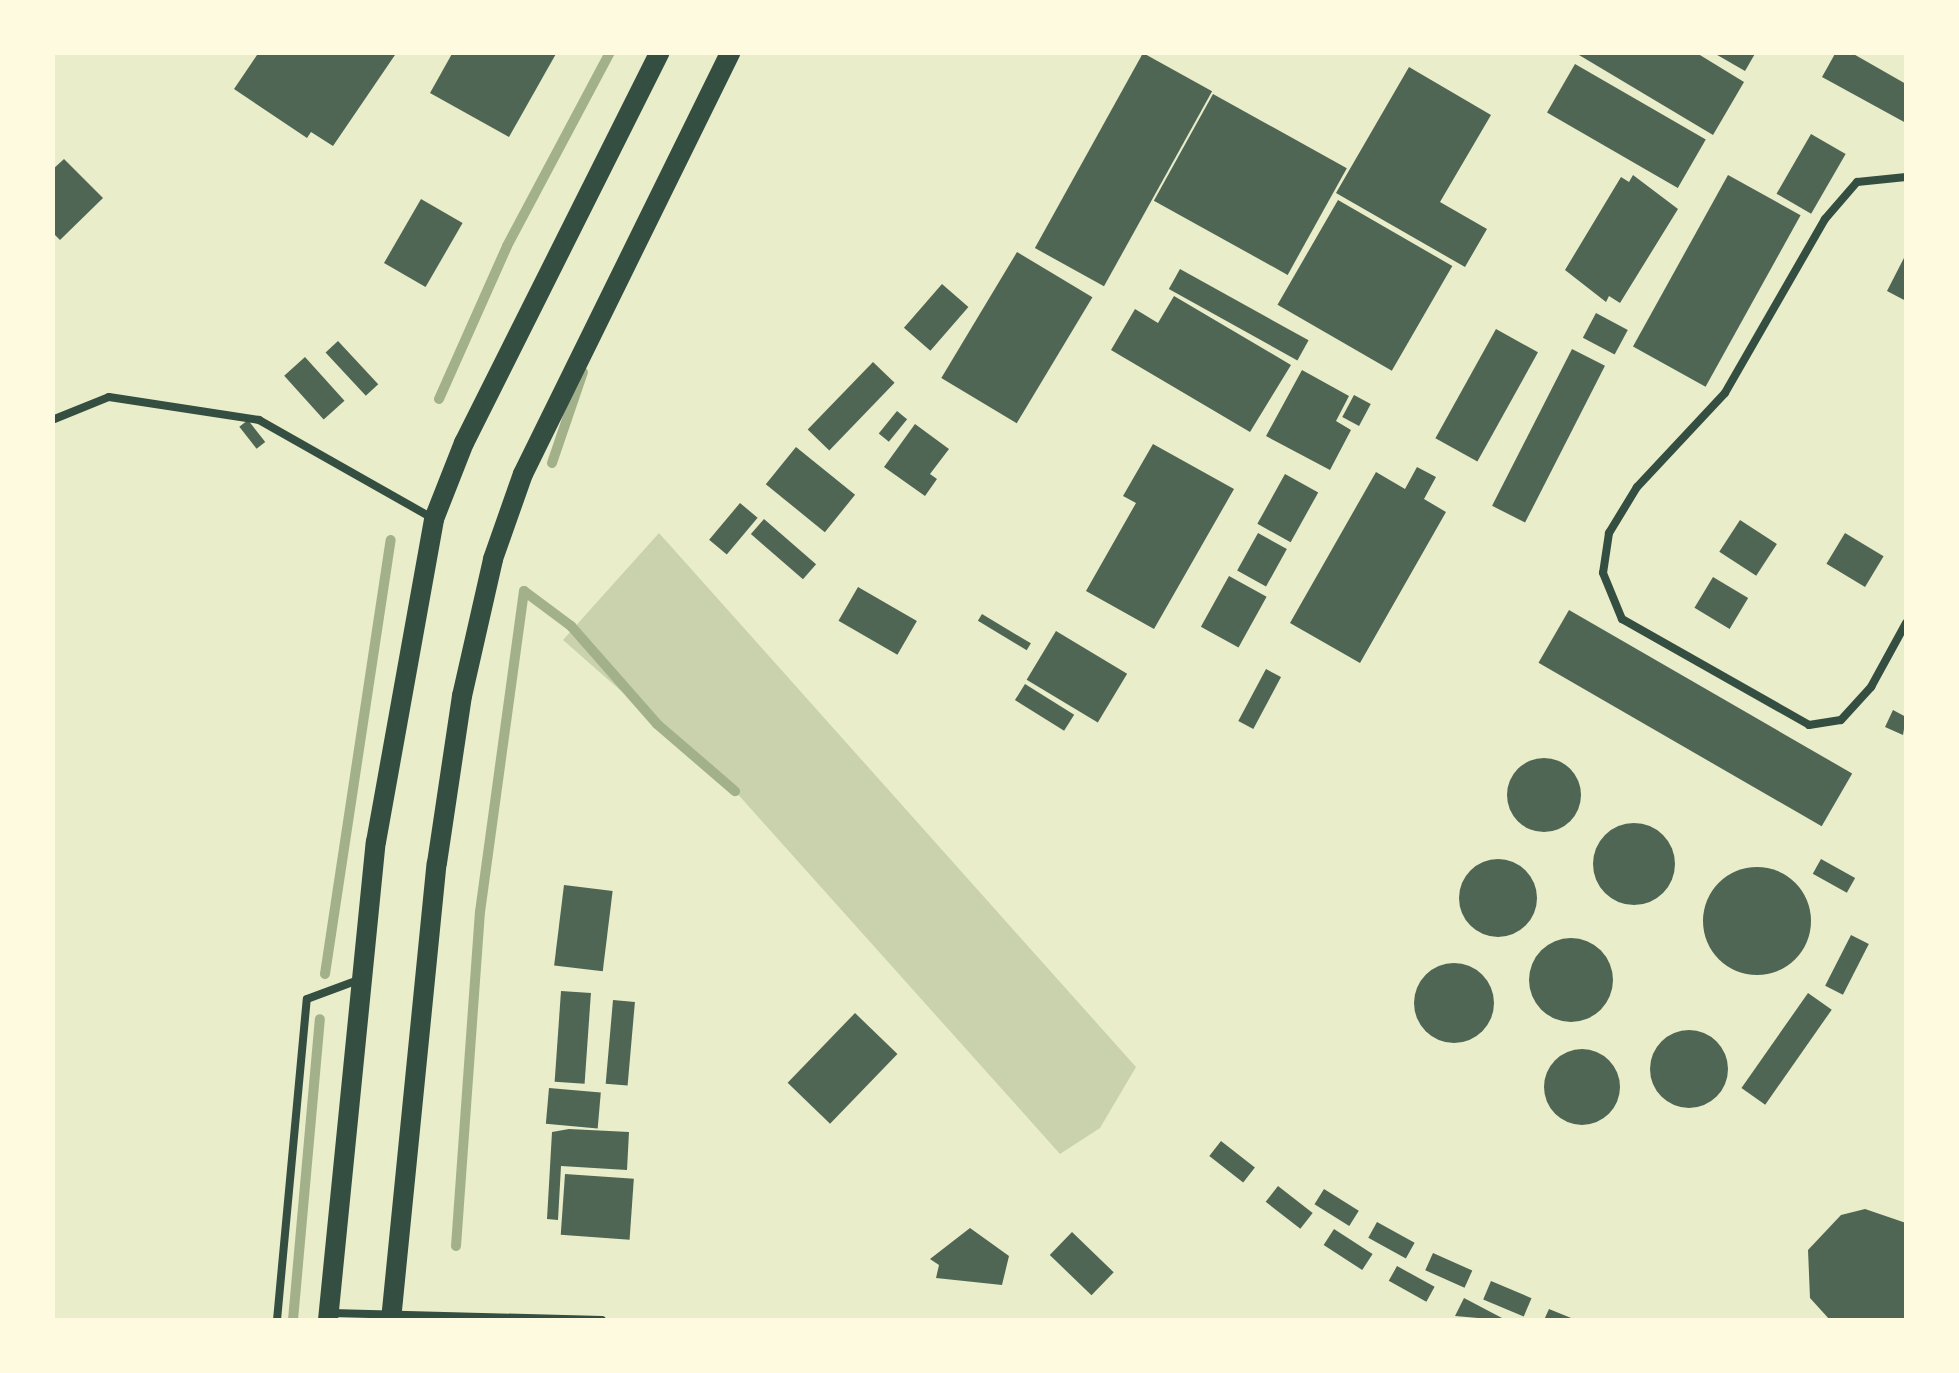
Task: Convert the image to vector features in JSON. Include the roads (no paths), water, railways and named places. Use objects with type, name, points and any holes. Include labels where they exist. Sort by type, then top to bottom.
[{"type":"main road","points":[[328,1317],[376,842],[434,519],[464,443],[660,52]]},
{"type":"main road","points":[[391,1318],[437,862],[462,696],[493,559],[523,474],[731,52]]},
{"type":"lane","points":[[1906,177],[1858,182],[1825,218],[1725,393],[1627,502],[1609,533],[1603,573],[1622,619],[1809,725],[1841,720],[1871,687],[1906,622]]},
{"type":"lane","points":[[52,420],[109,397],[259,420],[434,519]]},
{"type":"lane","points":[[276,1320],[307,998],[362,979]]},
{"type":"lane","points":[[328,1317],[602,1320]]},
{"type":"waterway","points":[[439,399],[507,246],[610,52]]},
{"type":"waterway","points":[[552,463],[583,372]]},
{"type":"waterway","points":[[325,974],[391,540]]},
{"type":"waterway","points":[[524,591],[571,626],[657,724],[735,791]]},
{"type":"waterway","points":[[456,1246],[480,912],[524,591]]},
{"type":"waterway","points":[[293,1320],[320,1019]]}]
